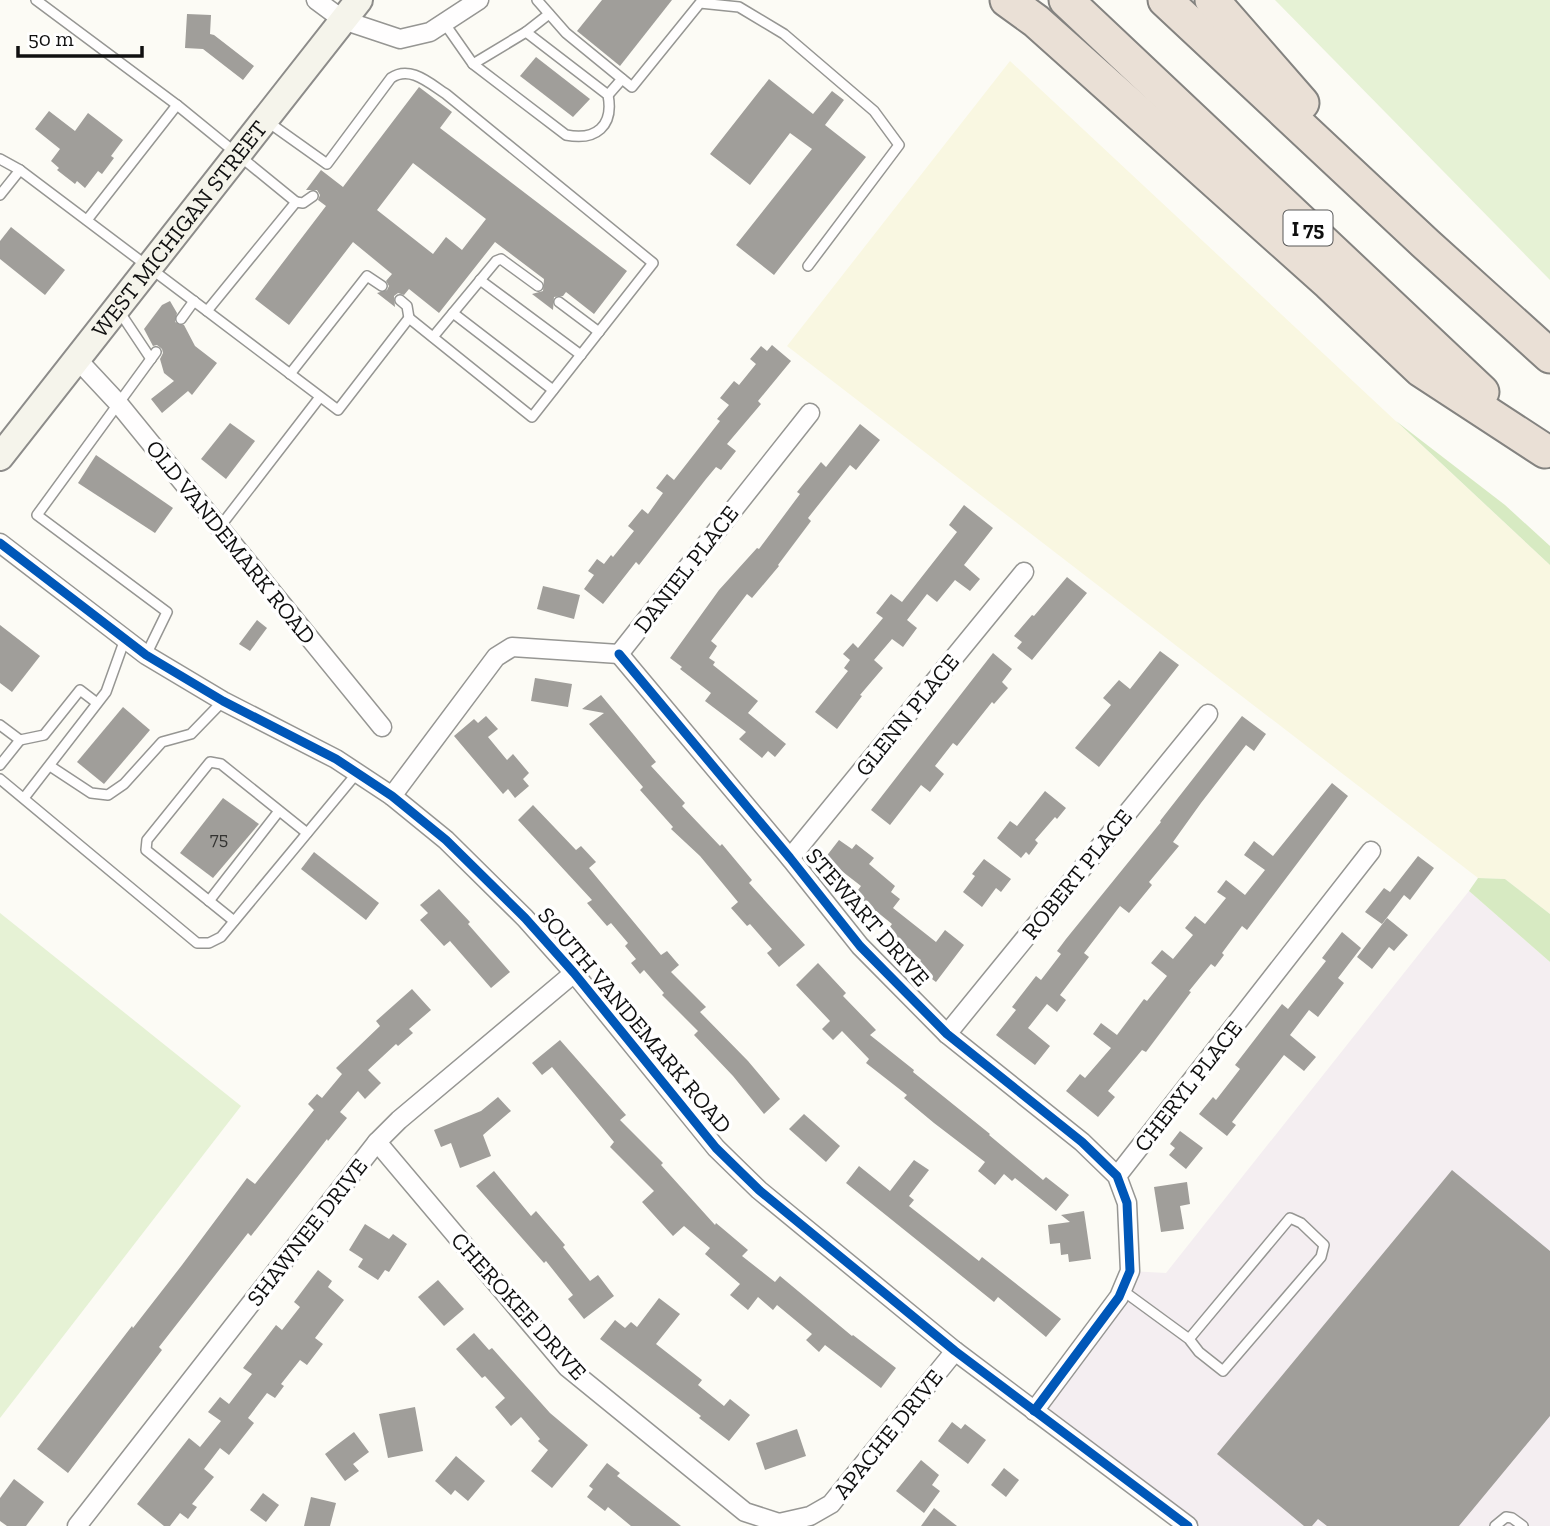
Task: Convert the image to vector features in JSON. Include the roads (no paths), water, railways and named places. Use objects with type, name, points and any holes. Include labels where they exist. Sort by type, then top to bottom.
[{"type":"highway","points":[[1007,0],[1036,21],[1319,274],[1421,370],[1547,453]]},
{"type":"highway","name":"I 75","points":[[1066,0],[1547,453]]},
{"type":"highway","points":[[1165,0],[1550,356]]},
{"type":"highway","points":[[1212,0],[1426,244]]},
{"type":"main road","name":"WEST MICHIGAN STREET","points":[[0,457],[351,10]]},
{"type":"street","points":[[316,0],[351,10],[400,39],[430,32],[479,0]]},
{"type":"street","name":"OLD VANDEMARK ROAD","points":[[76,358],[118,403],[382,727]]},
{"type":"street","name":"DANIEL PLACE","points":[[392,796],[496,657],[512,647],[619,654],[810,413]]},
{"type":"street","name":"SOUTH VANDEMARK ROAD","points":[[0,543],[146,655],[223,701],[336,759],[392,796],[460,852],[574,972],[716,1148],[759,1190],[955,1351],[1188,1526]]},
{"type":"street","name":"GLENN PLACE","points":[[790,858],[1024,572]]},
{"type":"street","name":"STEWART DRIVE","points":[[619,654],[860,946],[947,1034],[1082,1142],[1117,1176]]},
{"type":"street","name":"ROBERT PLACE","points":[[947,1034],[1208,714]]},
{"type":"street","name":"CHERYL PLACE","points":[[1117,1176],[1371,851]]},
{"type":"street","name":"SHAWNEE DRIVE","points":[[77,1526],[377,1142],[399,1120],[574,972]]},
{"type":"street","name":"CHEROKEE DRIVE","points":[[377,1142],[567,1367],[745,1512],[779,1525]]},
{"type":"street","points":[[1034,1411],[1119,1297],[1130,1271],[1127,1203],[1117,1176]]},
{"type":"street","name":"APACHE DRIVE","points":[[779,1525],[810,1516],[831,1504],[955,1351]]},
{"type":"lane","points":[[36,0],[177,105],[296,202],[303,203],[313,196]]},
{"type":"lane","points":[[537,0],[566,33],[632,87],[700,3],[739,8],[784,34],[874,111],[899,145],[808,266]]},
{"type":"lane","points":[[473,64],[526,33],[549,13]]},
{"type":"lane","points":[[445,24],[473,64],[566,135],[582,138],[593,135],[604,125],[611,109],[608,95],[526,33]]},
{"type":"lane","points":[[327,164],[391,79],[397,74],[406,73],[419,77],[446,94],[653,263],[533,417],[410,318],[407,306],[400,300]]},
{"type":"lane","points":[[608,95],[622,79]]},
{"type":"lane","points":[[87,220],[177,105]]},
{"type":"lane","points":[[263,119],[327,164],[330,169],[329,176]]},
{"type":"lane","points":[[0,159],[20,170],[338,410],[410,318]]},
{"type":"lane","points":[[0,195],[20,170]]},
{"type":"lane","points":[[207,311],[296,202]]},
{"type":"lane","points":[[433,337],[496,261],[501,259],[538,286]]},
{"type":"lane","points":[[290,374],[366,276],[382,286]]},
{"type":"lane","points":[[480,280],[581,355]]},
{"type":"lane","points":[[181,319],[194,301]]},
{"type":"lane","points":[[559,302],[599,332]]},
{"type":"lane","points":[[116,308],[153,356],[37,515],[167,612],[146,655]]},
{"type":"lane","points":[[453,313],[553,390]]},
{"type":"lane","points":[[219,528],[320,397]]},
{"type":"lane","points":[[24,798],[107,691],[125,639]]},
{"type":"lane","points":[[0,765],[20,740],[44,735],[80,690],[97,703]]},
{"type":"lane","points":[[50,766],[91,793],[108,795],[124,784],[162,741],[191,734],[223,701]]},
{"type":"lane","points":[[0,725],[20,740]]},
{"type":"lane","points":[[234,921],[146,850],[146,840],[210,762],[221,764],[307,833]]},
{"type":"lane","points":[[0,779],[197,943],[209,943],[221,937],[357,773]]},
{"type":"lane","points":[[209,901],[279,811]]},
{"type":"lane","points":[[1122,1290],[1189,1339],[1199,1352],[1223,1371],[1321,1257],[1324,1245],[1301,1223],[1290,1218],[1189,1339]]},
{"type":"lane","points":[[1495,1526],[1506,1517],[1513,1517],[1522,1526]]}]
